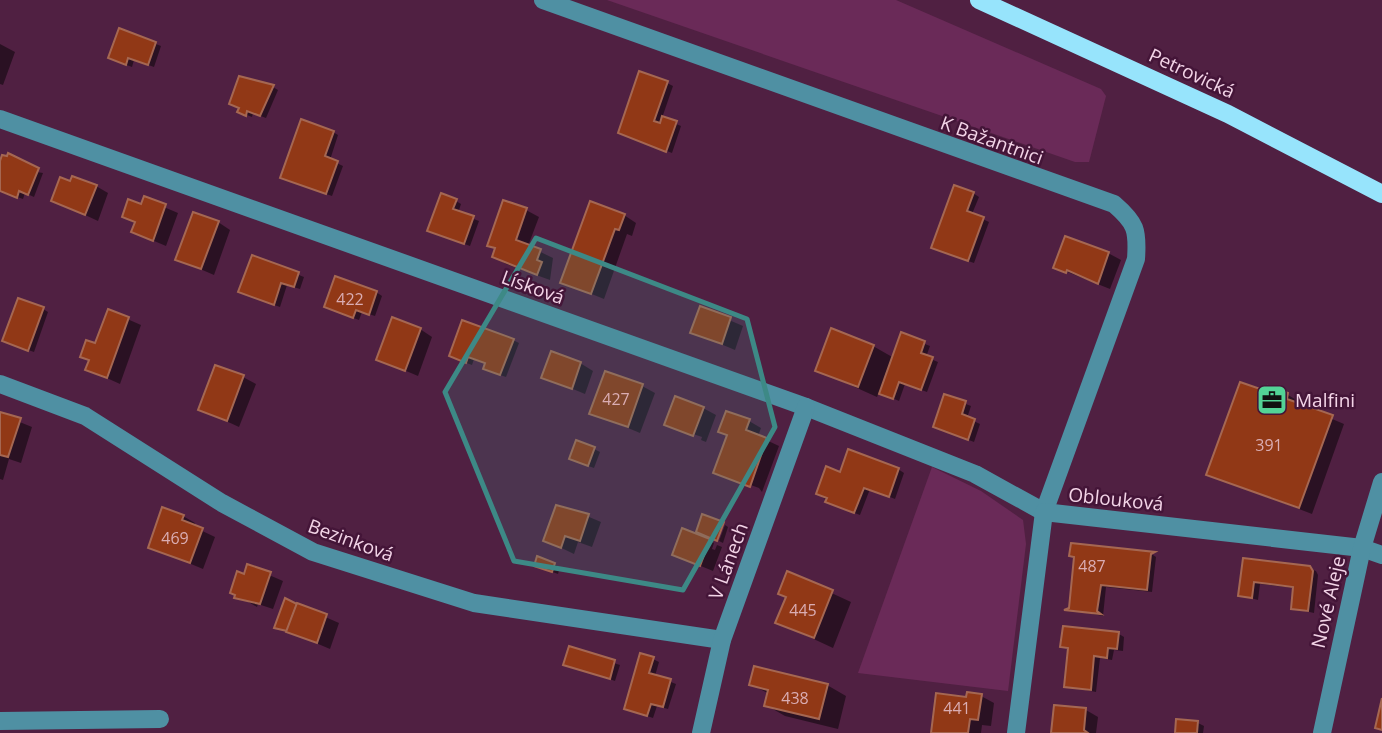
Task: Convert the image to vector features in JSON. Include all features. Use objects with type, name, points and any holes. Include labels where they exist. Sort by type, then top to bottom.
[{"type":"main road","name":"Petrovická","points":[[979,0],[1228,114],[1382,194]]},
{"type":"street","name":"K Bažantnici","points":[[543,0],[1114,204],[1130,218],[1138,235],[1136,258],[1044,512]]},
{"type":"street","name":"Lísková","points":[[0,119],[806,407],[975,474],[1044,512]]},
{"type":"street","name":"Bezinková","points":[[0,384],[85,416],[222,503],[313,552],[474,603],[722,640]]},
{"type":"street","name":"V Lánech","points":[[701,733],[722,640],[806,407]]},
{"type":"street","name":"Nové Aleje","points":[[1322,733],[1362,548],[1382,482]]},
{"type":"street","name":"Oblouková","points":[[1016,733],[1044,512],[1362,548],[1382,555]]},
{"type":"street","points":[[0,721],[160,719]]},
{"type":"highlighted area","points":[[536,238],[747,319],[775,427],[683,590],[514,561],[445,392]]},
{"type":"shaded area","points":[[607,0],[896,0],[1101,89],[1106,96],[1089,162],[1075,162]]},
{"type":"shaded area","points":[[932,467],[981,491],[1023,520],[1026,544],[1008,691],[858,673]]},
{"type":"building","points":[[119,28],[156,42],[148,65],[128,58],[126,65],[108,58]]},
{"type":"building","points":[[639,71],[668,81],[654,121],[660,123],[662,116],[677,121],[666,152],[618,133]]},
{"type":"building","points":[[239,76],[274,85],[260,116],[247,111],[246,116],[237,112],[239,108],[229,104]]},
{"type":"building","points":[[301,119],[334,131],[325,156],[338,161],[326,194],[280,178]]},
{"type":"building","points":[[8,153],[39,168],[28,195],[19,191],[17,198],[0,191],[0,161],[2,155],[7,156]]},
{"type":"building","points":[[72,176],[97,185],[85,215],[51,201],[60,177],[70,181]]},
{"type":"building","points":[[954,185],[974,192],[967,211],[984,217],[968,261],[931,248]]},
{"type":"building","points":[[441,193],[457,199],[453,209],[474,216],[464,244],[427,231]]},
{"type":"building","points":[[144,196],[166,204],[153,241],[131,232],[135,222],[122,217],[128,199],[141,204]]},
{"type":"building","points":[[503,200],[527,208],[516,240],[541,249],[537,260],[542,262],[537,275],[492,257],[495,248],[487,246]]},
{"type":"building","points":[[590,201],[625,214],[619,230],[615,229],[591,294],[560,283]]},
{"type":"building","points":[[193,212],[219,221],[201,269],[175,260]]},
{"type":"building","points":[[1065,236],[1109,252],[1098,284],[1067,270],[1066,273],[1053,268]]},
{"type":"building","points":[[252,255],[299,272],[294,287],[281,283],[274,305],[238,292]]},
{"type":"building","points":[[335,276],[377,291],[369,315],[356,310],[353,318],[324,307]]},
{"type":"building","points":[[18,298],[44,307],[28,351],[2,341]]},
{"type":"building","points":[[700,306],[731,317],[722,344],[690,333]]},
{"type":"building","points":[[108,309],[129,317],[107,378],[85,370],[89,360],[80,357],[86,340],[95,343]]},
{"type":"building","points":[[392,317],[421,328],[405,371],[376,360]]},
{"type":"building","points":[[462,320],[514,339],[500,375],[483,369],[485,363],[468,357],[466,363],[449,356]]},
{"type":"building","points":[[831,328],[874,345],[858,387],[815,371]]},
{"type":"building","points":[[901,332],[925,341],[921,353],[933,357],[921,390],[899,382],[893,399],[879,394]]},
{"type":"building","points":[[551,351],[581,362],[572,389],[541,378]]},
{"type":"building","points":[[215,365],[244,375],[227,421],[198,410]]},
{"type":"building","points":[[605,371],[643,384],[628,427],[589,414]]},
{"type":"building","points":[[1240,382],[1266,391],[1268,386],[1288,393],[1287,399],[1333,415],[1299,508],[1206,475]]},
{"type":"building","points":[[944,394],[966,401],[962,414],[975,419],[968,440],[933,427]]},
{"type":"building","points":[[675,396],[704,407],[693,436],[664,425]]},
{"type":"building","points":[[726,411],[750,419],[746,430],[767,438],[750,487],[713,473],[727,435],[718,432]]},
{"type":"building","points":[[0,412],[21,418],[8,457],[0,455]]},
{"type":"building","points":[[576,440],[595,447],[588,466],[569,459]]},
{"type":"building","points":[[848,449],[899,468],[889,497],[864,488],[854,513],[825,502],[827,498],[816,494],[826,466],[840,472]]},
{"type":"building","points":[[556,505],[589,514],[580,541],[565,536],[561,548],[543,541]]},
{"type":"building","points":[[162,507],[184,515],[182,520],[203,528],[190,563],[148,548]]},
{"type":"building","points":[[702,514],[724,522],[717,541],[696,532]]},
{"type":"building","points":[[682,528],[710,539],[700,566],[672,555]]},
{"type":"building","points":[[1071,543],[1155,552],[1151,554],[1147,590],[1101,585],[1097,611],[1101,614],[1064,610],[1069,608],[1074,557],[1069,556]]},
{"type":"building","points":[[537,556],[555,563],[552,572],[534,566]]},
{"type":"building","points":[[1243,558],[1310,566],[1313,571],[1308,611],[1291,609],[1293,587],[1254,582],[1252,598],[1238,596]]},
{"type":"building","points":[[247,564],[271,572],[260,604],[234,598],[235,595],[230,593],[237,571],[244,574]]},
{"type":"building","points":[[787,571],[833,590],[814,638],[775,623],[786,597],[778,594]]},
{"type":"building","points":[[285,598],[297,604],[287,631],[274,628]]},
{"type":"building","points":[[297,603],[327,614],[317,643],[286,632]]},
{"type":"building","points":[[1063,626],[1119,632],[1117,649],[1108,648],[1107,658],[1094,656],[1091,690],[1064,687],[1068,648],[1060,647]]},
{"type":"building","points":[[569,646],[615,660],[610,679],[563,665]]},
{"type":"building","points":[[640,653],[654,657],[649,673],[671,679],[663,707],[651,704],[647,716],[624,709]]},
{"type":"building","points":[[754,666],[828,684],[819,719],[764,706],[768,690],[749,685]]},
{"type":"building","points":[[967,692],[982,694],[978,720],[970,719],[968,733],[931,733],[936,693],[966,697]]},
{"type":"building","points":[[1382,698],[1382,730],[1375,728]]},
{"type":"building","points":[[1054,705],[1086,708],[1084,730],[1088,733],[1051,733]]},
{"type":"building","points":[[1176,719],[1198,721],[1197,733],[1175,733]]},
{"type":"place","name":"Malfini","points":[[1272,400]]}]
